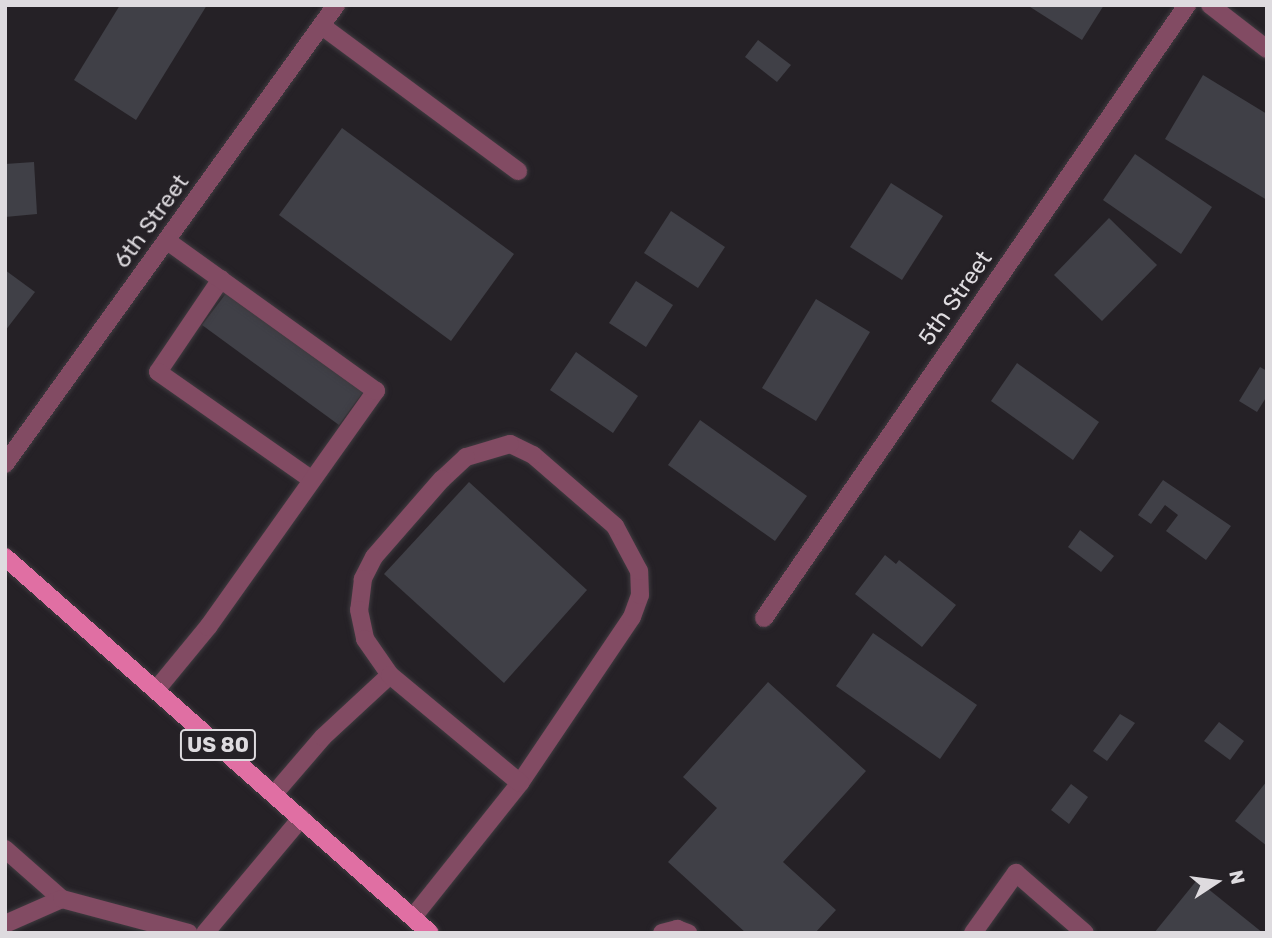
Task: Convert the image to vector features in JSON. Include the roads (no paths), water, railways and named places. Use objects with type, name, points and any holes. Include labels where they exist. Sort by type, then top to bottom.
[{"type":"main road","name":"US 80","points":[[5,557],[430,933]]},
{"type":"street","name":"6th Street","points":[[5,464],[336,5]]},
{"type":"street","name":"5th Street","points":[[764,618],[1187,5]]},
{"type":"street","points":[[1210,5],[1267,49]]},
{"type":"street","points":[[322,26],[518,171]]},
{"type":"street","points":[[156,690],[208,627],[376,391],[167,241]]},
{"type":"street","points":[[221,279],[158,372],[312,480]]},
{"type":"street","points":[[413,917],[520,783],[632,617],[640,595],[639,571],[615,526],[533,455],[510,444],[466,457],[374,557],[363,579],[359,610],[365,639],[390,675],[520,783]]},
{"type":"street","points":[[274,794],[323,737],[390,675]]},
{"type":"street","points":[[205,933],[301,818]]},
{"type":"street","points":[[5,849],[62,899],[189,933]]},
{"type":"street","points":[[973,933],[1016,873],[1085,933]]},
{"type":"street","points":[[5,924],[62,899]]},
{"type":"street","points":[[662,933],[677,929],[688,933]]}]
